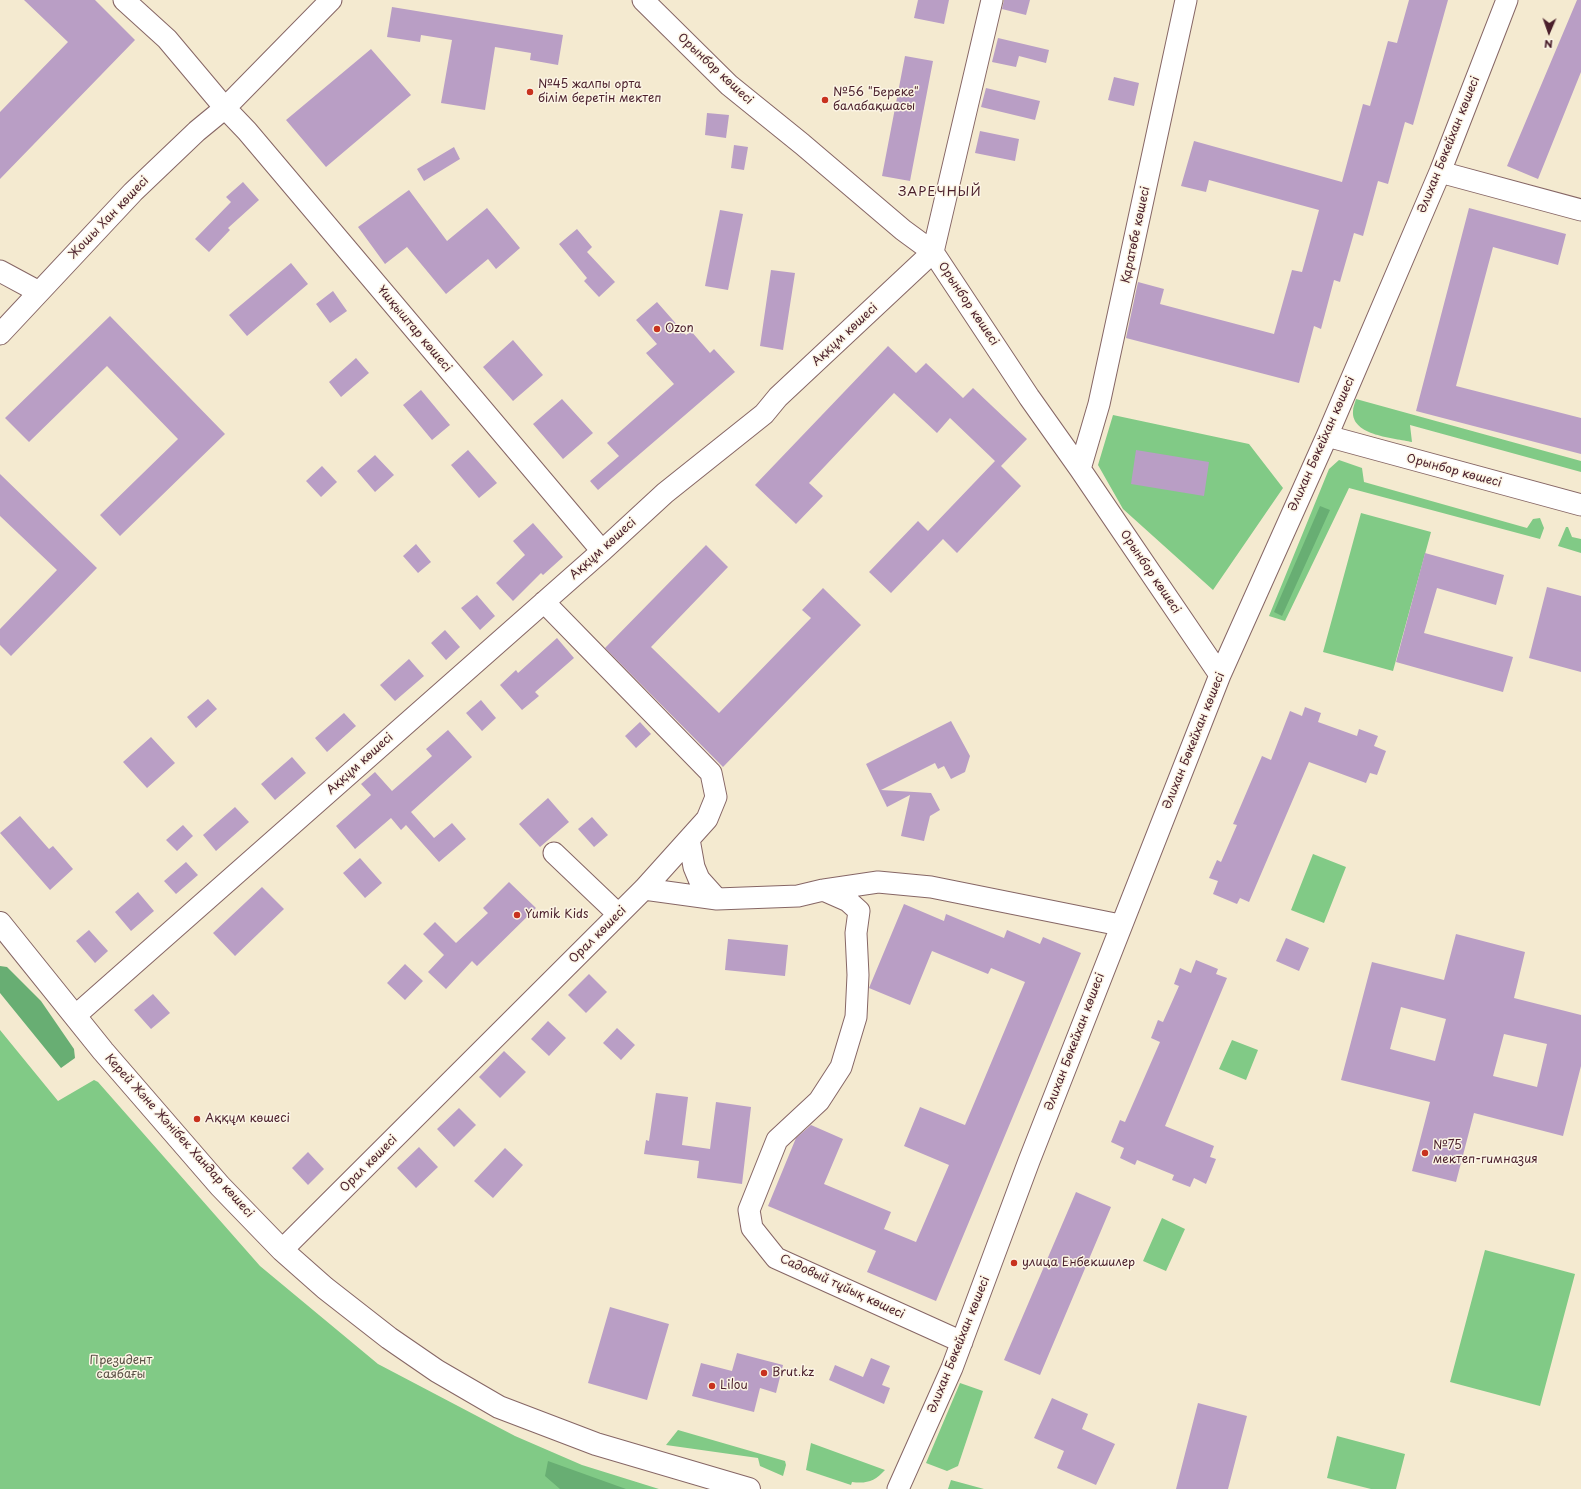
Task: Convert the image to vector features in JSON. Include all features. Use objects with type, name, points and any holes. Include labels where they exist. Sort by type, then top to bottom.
[{"type":"main road","name":"Керей Және Жәнібек Хандар көшесі","points":[[0,923],[108,1056],[220,1186],[282,1250],[325,1288],[388,1338],[437,1371],[499,1407],[596,1444],[749,1489]]},
{"type":"street","name":"Ұшқыштар көшесі","points":[[124,0],[167,39],[225,108],[247,131],[602,551]]},
{"type":"street","name":"Жошы Хан көшесі","points":[[0,334],[133,192],[197,131],[225,108],[330,0]]},
{"type":"street","name":"Орынбор көшесі","points":[[643,0],[729,85],[904,230],[934,252],[1029,396],[1220,675]]},
{"type":"street","points":[[934,252],[992,0]]},
{"type":"street","name":"Қаратөбе көшесі","points":[[1080,469],[1099,404],[1186,0]]},
{"type":"street","name":"Әлихан Бөкейхан көшесі","points":[[898,1489],[946,1382],[962,1342],[1029,1161],[1120,925],[1220,675],[1327,436],[1440,172],[1507,0]]},
{"type":"street","points":[[1440,172],[1581,210]]},
{"type":"street","name":"Аққұм көшесі","points":[[76,1016],[602,551],[665,493],[764,414],[778,396],[934,252]]},
{"type":"street","points":[[0,271],[39,292]]},
{"type":"street","name":"Орынбор көшесі","points":[[1327,436],[1581,505]]},
{"type":"street","name":"Орал көшесі","points":[[282,1250],[644,889],[706,819],[716,797],[711,773],[544,602]]},
{"type":"street","points":[[689,839],[694,867],[699,879],[717,899]]},
{"type":"street","points":[[554,853],[618,914]]},
{"type":"street","points":[[644,889],[717,899],[798,896],[823,890],[878,882],[931,886],[1120,925]]},
{"type":"street","name":"Садовый тұйық көшесі","points":[[823,890],[848,901],[859,911],[856,933],[858,975],[856,1017],[841,1067],[819,1101],[777,1140],[749,1210],[752,1228],[776,1258],[962,1342]]},
{"type":"green space","points":[[1356,399],[1581,461],[1581,472],[1410,425],[1412,442],[1375,434],[1366,431],[1359,426],[1354,419],[1353,410]]},
{"type":"green space","points":[[1113,415],[1249,444],[1283,488],[1213,590],[1123,509],[1098,465]]},
{"type":"green space","points":[[1339,460],[1362,468],[1364,482],[1527,528],[1533,519],[1540,518],[1544,528],[1540,539],[1349,488],[1285,621],[1269,616],[1329,469]]},
{"type":"green space","points":[[1320,506],[1330,510],[1282,616],[1274,612]]},
{"type":"green space","points":[[1361,513],[1431,532],[1393,671],[1323,652]]},
{"type":"green space","points":[[1566,527],[1568,527],[1572,537],[1581,539],[1581,553],[1558,546]]},
{"type":"green space","points":[[1313,854],[1346,867],[1324,923],[1291,910]]},
{"type":"green space","points":[[0,966],[7,967],[41,1001],[74,1049],[75,1058],[61,1068],[0,993]]},
{"type":"green space","name":"Президент саябағы","points":[[0,1030],[58,1101],[94,1080],[98,1082],[260,1266],[378,1364],[515,1436],[582,1465],[659,1489],[0,1489]]},
{"type":"green space","points":[[1232,1040],[1258,1050],[1246,1080],[1219,1069]]},
{"type":"green space","points":[[1162,1218],[1185,1229],[1166,1271],[1143,1261]]},
{"type":"green space","points":[[1485,1250],[1575,1274],[1540,1406],[1450,1382]]},
{"type":"green space","points":[[960,1383],[983,1391],[958,1466],[947,1471],[926,1463]]},
{"type":"green space","points":[[678,1430],[785,1461],[786,1465],[783,1476],[760,1466],[758,1458],[666,1445]]},
{"type":"green space","points":[[1337,1436],[1405,1454],[1396,1489],[1371,1489],[1327,1478]]},
{"type":"green space","points":[[811,1443],[885,1470],[878,1477],[870,1481],[862,1483],[852,1482],[851,1485],[806,1470]]},
{"type":"green space","points":[[548,1461],[626,1489],[560,1489],[545,1476]]},
{"type":"green space","points":[[951,1480],[984,1489],[948,1489]]},
{"type":"building","points":[[24,0],[95,0],[135,40],[0,179],[0,112],[68,42]]},
{"type":"building","points":[[918,0],[949,0],[944,24],[914,18]]},
{"type":"building","points":[[1004,0],[1030,0],[1026,15],[1002,9]]},
{"type":"building","points":[[1409,0],[1448,0],[1413,125],[1405,122],[1388,184],[1378,181],[1363,236],[1354,233],[1340,282],[1334,280],[1321,329],[1314,326],[1299,383],[1126,338],[1138,282],[1164,289],[1160,304],[1274,334],[1292,270],[1302,272],[1319,210],[1209,180],[1206,192],[1181,186],[1194,141],[1342,182],[1363,104],[1370,106],[1388,41],[1397,43]]},
{"type":"building","points":[[1577,0],[1581,0],[1581,72],[1538,179],[1507,166]]},
{"type":"building","points":[[392,7],[563,35],[558,65],[530,60],[531,53],[495,47],[485,110],[441,103],[452,40],[421,35],[420,42],[387,37]]},
{"type":"building","points":[[998,38],[1049,50],[1046,63],[1019,56],[1016,67],[992,62]]},
{"type":"building","points":[[371,49],[411,95],[326,167],[286,120]]},
{"type":"building","points":[[905,56],[933,61],[910,181],[882,176]]},
{"type":"building","points":[[1114,77],[1139,83],[1134,106],[1108,100]]},
{"type":"building","points":[[986,88],[1040,101],[1035,120],[981,107]]},
{"type":"building","points":[[707,113],[729,115],[726,138],[705,135]]},
{"type":"building","points":[[980,131],[1019,139],[1015,161],[975,153]]},
{"type":"building","points":[[734,145],[748,147],[744,170],[731,168]]},
{"type":"building","points":[[454,147],[460,159],[424,181],[417,169]]},
{"type":"building","points":[[243,182],[259,200],[228,228],[230,230],[209,252],[195,239],[231,202],[226,197]]},
{"type":"building","points":[[409,190],[447,241],[487,208],[520,248],[496,269],[488,259],[446,294],[407,247],[385,264],[358,227]]},
{"type":"building","points":[[1469,208],[1566,234],[1558,265],[1493,247],[1456,386],[1581,418],[1581,454],[1416,411]]},
{"type":"building","points":[[720,210],[743,214],[728,290],[705,286]]},
{"type":"building","points":[[577,229],[592,247],[587,252],[615,282],[599,297],[584,281],[587,278],[559,244]]},
{"type":"building","points":[[291,263],[308,284],[247,336],[229,315]]},
{"type":"building","points":[[771,270],[795,273],[783,350],[760,346]]},
{"type":"building","points":[[333,291],[347,311],[330,323],[316,304]]},
{"type":"building","points":[[657,302],[686,335],[691,331],[710,353],[714,349],[735,372],[598,490],[590,481],[619,456],[607,443],[674,384],[646,353],[657,344],[636,320]]},
{"type":"building","points":[[110,316],[225,434],[120,536],[100,515],[178,439],[107,366],[29,442],[5,418]]},
{"type":"building","points":[[513,340],[543,375],[513,401],[483,367]]},
{"type":"building","points":[[888,346],[916,373],[926,363],[963,398],[973,388],[1027,439],[1001,466],[1021,486],[957,553],[943,539],[891,593],[869,572],[918,521],[928,531],[995,461],[950,418],[937,433],[894,393],[809,483],[823,496],[796,524],[755,485]]},
{"type":"building","points":[[356,358],[369,373],[341,397],[329,382]]},
{"type":"building","points":[[421,390],[450,425],[432,440],[403,405]]},
{"type":"building","points":[[562,399],[593,433],[563,459],[533,424]]},
{"type":"building","points":[[468,450],[497,483],[479,498],[451,465]]},
{"type":"building","points":[[1136,450],[1209,462],[1204,496],[1131,484]]},
{"type":"building","points":[[375,455],[394,475],[375,492],[357,471]]},
{"type":"building","points":[[322,466],[337,482],[321,497],[306,481]]},
{"type":"building","points":[[0,474],[97,568],[11,656],[0,645],[0,629],[57,570],[0,516]]},
{"type":"building","points":[[533,523],[563,557],[543,575],[541,573],[513,601],[496,583],[525,555],[513,541]]},
{"type":"building","points":[[416,544],[431,562],[418,573],[403,556]]},
{"type":"building","points":[[706,545],[728,567],[651,647],[719,713],[811,618],[802,610],[823,588],[861,625],[723,767],[605,648]]},
{"type":"building","points":[[1425,553],[1504,575],[1496,605],[1437,588],[1424,633],[1513,657],[1503,692],[1396,662]]},
{"type":"building","points":[[1547,587],[1581,596],[1581,672],[1529,658]]},
{"type":"building","points":[[477,595],[495,616],[480,630],[461,608]]},
{"type":"building","points":[[445,630],[460,647],[446,660],[431,643]]},
{"type":"building","points":[[557,638],[574,658],[535,692],[539,696],[522,710],[500,685],[516,670],[518,673]]},
{"type":"building","points":[[409,659],[424,676],[395,701],[380,685]]},
{"type":"building","points":[[208,699],[217,709],[196,728],[187,717]]},
{"type":"building","points":[[481,700],[496,718],[482,731],[466,713]]},
{"type":"building","points":[[1305,707],[1321,713],[1318,722],[1357,736],[1359,729],[1378,736],[1374,746],[1386,751],[1377,775],[1370,773],[1366,783],[1309,762],[1249,902],[1240,898],[1237,904],[1213,894],[1218,881],[1209,878],[1217,860],[1221,862],[1237,825],[1233,824],[1262,756],[1271,760],[1290,711],[1302,716]]},
{"type":"building","points":[[344,713],[356,726],[327,752],[315,738]]},
{"type":"building","points":[[951,721],[970,756],[965,772],[951,779],[944,766],[938,769],[935,763],[881,790],[931,793],[940,810],[930,816],[924,841],[901,836],[910,795],[887,807],[866,764]]},
{"type":"building","points":[[640,722],[651,734],[636,748],[625,736]]},
{"type":"building","points":[[448,730],[472,757],[411,812],[434,838],[452,823],[466,839],[439,862],[406,825],[401,830],[391,818],[355,849],[336,826],[371,795],[361,784],[375,772],[392,791],[432,756],[426,749]]},
{"type":"building","points":[[151,737],[175,763],[147,788],[123,762]]},
{"type":"building","points":[[292,757],[306,773],[275,800],[261,784]]},
{"type":"building","points":[[548,798],[569,822],[540,847],[519,824]]},
{"type":"building","points":[[235,807],[249,822],[216,851],[203,835]]},
{"type":"building","points":[[20,816],[49,849],[53,846],[73,869],[50,890],[0,833]]},
{"type":"building","points":[[592,817],[608,835],[594,847],[578,829]]},
{"type":"building","points":[[183,825],[193,836],[177,851],[166,840]]},
{"type":"building","points":[[360,858],[382,883],[365,898],[343,873]]},
{"type":"building","points":[[186,862],[198,875],[176,894],[164,881]]},
{"type":"building","points":[[509,882],[536,908],[477,966],[472,961],[446,989],[428,972],[444,955],[423,934],[435,922],[456,943],[488,913],[483,908]]},
{"type":"building","points":[[262,887],[284,909],[235,956],[213,933]]},
{"type":"building","points":[[138,892],[154,911],[131,931],[115,912]]},
{"type":"building","points":[[904,904],[944,921],[946,914],[1004,938],[1007,930],[1040,944],[1043,937],[1081,953],[936,1301],[867,1272],[876,1251],[768,1206],[796,1138],[811,1125],[843,1139],[824,1184],[891,1212],[884,1229],[916,1242],[949,1165],[904,1146],[920,1107],[965,1125],[1025,982],[991,968],[988,974],[932,951],[910,1005],[869,988]]},
{"type":"building","points":[[89,930],[108,951],[95,963],[76,941]]},
{"type":"building","points":[[1456,934],[1525,952],[1514,998],[1581,1015],[1581,1066],[1563,1136],[1474,1113],[1456,1182],[1412,1171],[1430,1102],[1341,1080],[1372,962],[1444,980]],"holes":[[[1401,1007],[1446,1019],[1435,1061],[1390,1049]],[[1504,1034],[1547,1044],[1537,1087],[1493,1076]]]},
{"type":"building","points":[[1286,938],[1309,948],[1299,971],[1276,961]]},
{"type":"building","points":[[728,939],[788,945],[785,976],[725,970]]},
{"type":"building","points":[[1196,960],[1218,969],[1216,974],[1227,978],[1165,1126],[1214,1146],[1210,1157],[1216,1159],[1206,1184],[1194,1178],[1190,1187],[1172,1180],[1174,1175],[1137,1160],[1135,1165],[1120,1158],[1124,1148],[1111,1142],[1120,1120],[1125,1122],[1160,1042],[1151,1038],[1158,1020],[1163,1022],[1179,986],[1174,984],[1180,968],[1191,973]]},
{"type":"building","points":[[405,964],[423,981],[405,1000],[387,983]]},
{"type":"building","points":[[589,974],[607,992],[586,1013],[568,995]]},
{"type":"building","points":[[153,994],[170,1013],[151,1029],[134,1010]]},
{"type":"building","points":[[548,1021],[566,1038],[549,1056],[531,1039]]},
{"type":"building","points":[[617,1028],[635,1045],[621,1060],[603,1043]]},
{"type":"building","points":[[504,1051],[526,1072],[500,1098],[479,1077]]},
{"type":"building","points":[[656,1093],[688,1097],[682,1145],[710,1149],[716,1102],[751,1107],[742,1184],[697,1178],[699,1161],[644,1154],[646,1140],[649,1141]]},
{"type":"building","points":[[459,1108],[476,1125],[454,1147],[437,1129]]},
{"type":"building","points":[[419,1147],[438,1167],[416,1188],[397,1168]]},
{"type":"building","points":[[505,1148],[523,1165],[493,1198],[474,1181]]},
{"type":"building","points":[[308,1152],[324,1169],[308,1185],[292,1168]]},
{"type":"building","points":[[1076,1192],[1111,1207],[1040,1375],[1004,1360]]},
{"type":"building","points":[[610,1307],[669,1324],[647,1400],[588,1383]]},
{"type":"building","points":[[737,1353],[783,1365],[776,1393],[760,1388],[754,1412],[692,1396],[701,1363],[732,1371]]},
{"type":"building","points":[[871,1358],[890,1366],[882,1385],[890,1388],[884,1404],[829,1380],[835,1365],[863,1377]]},
{"type":"building","points":[[1052,1398],[1088,1414],[1082,1429],[1115,1444],[1096,1485],[1057,1468],[1064,1451],[1034,1438]]},
{"type":"building","points":[[1198,1403],[1247,1416],[1228,1489],[1176,1489]]},
{"type":"place","name":"№45 жалпы орта білім беретін мектеп","points":[[530,92]]},
{"type":"place","name":"№56 \"Береке\" балабақшасы","points":[[825,100]]},
{"type":"place","name":"Ozon","points":[[657,329]]},
{"type":"place","name":"Yumik Kids","points":[[517,915]]},
{"type":"place","name":"Аққұм көшесі","points":[[197,1119]]},
{"type":"place","name":"№75 мектеп-гимназия","points":[[1425,1153]]},
{"type":"place","name":"улица Енбекшилер","points":[[1014,1263]]},
{"type":"place","name":"Brut.kz","points":[[764,1373]]},
{"type":"place","name":"Lilou","points":[[712,1386]]},
{"type":"district","name":"ЗАРЕЧНЫЙ","points":[[940,192]]}]
